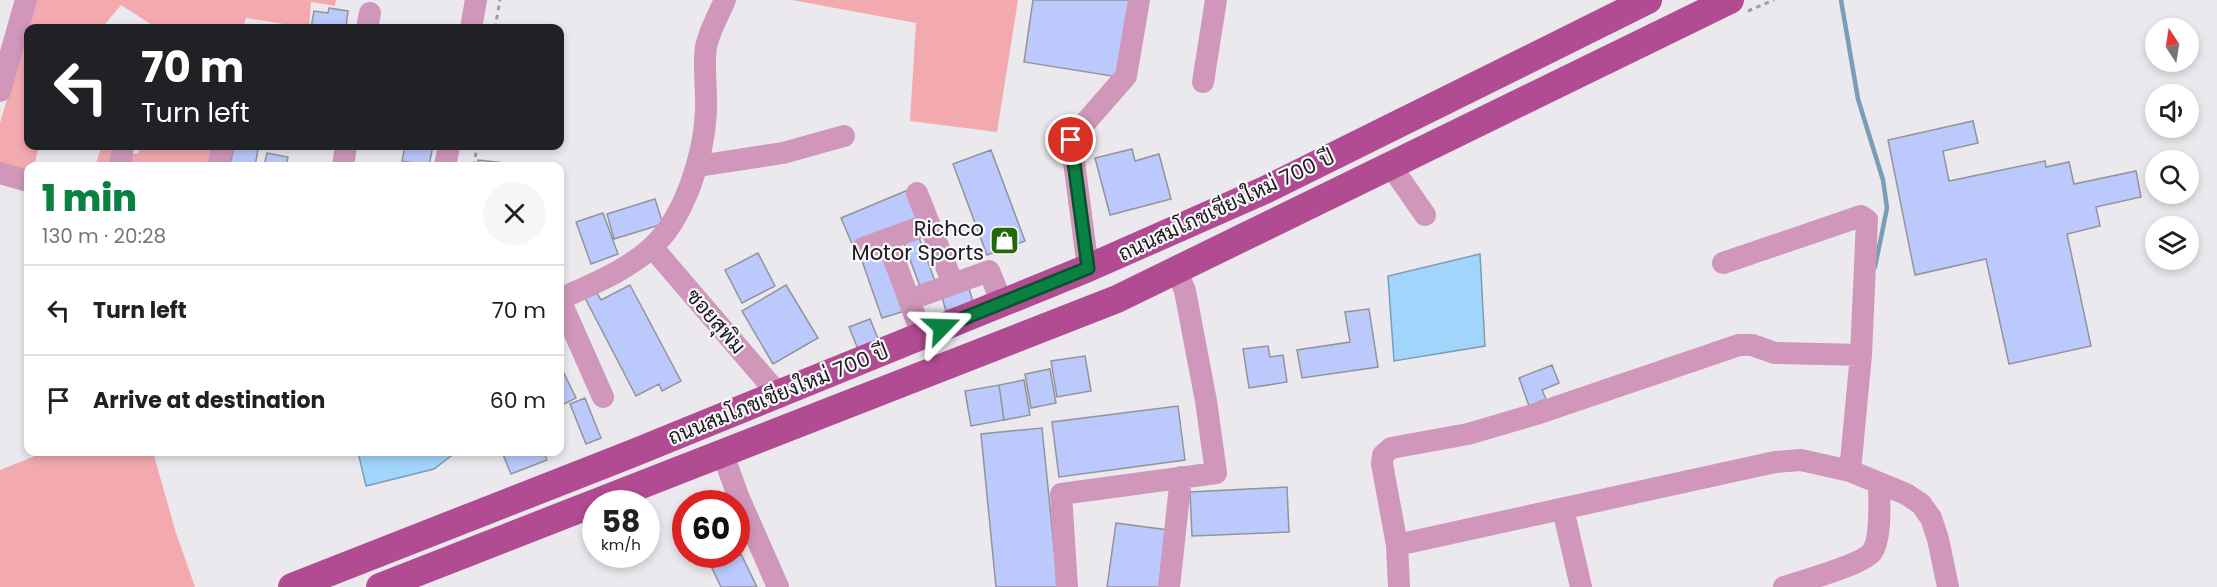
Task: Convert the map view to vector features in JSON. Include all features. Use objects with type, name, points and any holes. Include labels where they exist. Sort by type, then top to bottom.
[{"type":"main road","name":"ถนนสมโภชเชียงใหม่ 700 ปี","points":[[292,587],[779,395],[1088,268],[1265,190],[1648,0]]},
{"type":"main road","name":"ถนนสมโภชเชียงใหม่ 700 ปี","points":[[380,587],[1117,299],[1730,0]]},
{"type":"street","points":[[0,91],[26,0]]},
{"type":"street","points":[[472,24],[476,0]]},
{"type":"street","points":[[564,298],[632,263],[652,247],[671,224],[698,166],[704,138],[706,110],[706,46],[725,0]]},
{"type":"street","points":[[1088,268],[1071,140],[1126,76],[1139,0]]},
{"type":"street","points":[[1203,82],[1216,0]]},
{"type":"street","points":[[698,166],[783,153],[844,136]]},
{"type":"street","points":[[1391,166],[1425,215]]},
{"type":"street","points":[[0,173],[24,180]]},
{"type":"street","points":[[917,193],[953,284]]},
{"type":"street","points":[[1723,263],[1861,216],[1867,220],[1861,355],[1850,471]]},
{"type":"street","points":[[862,249],[929,224]]},
{"type":"street","points":[[887,240],[922,335]]},
{"type":"street","name":"ซอยสุพิม","points":[[652,247],[779,395]]},
{"type":"street","points":[[909,300],[989,271],[1002,303]]},
{"type":"street","points":[[1067,587],[1061,494],[1216,473],[1192,324],[1185,291],[1177,271]]},
{"type":"street","points":[[564,309],[603,397]]},
{"type":"street","points":[[1399,587],[1397,545],[1382,464],[1383,455],[1391,448],[1468,434],[1536,414],[1739,345],[1752,345],[1774,353],[1861,355]]},
{"type":"street","points":[[723,454],[738,496],[778,587]]},
{"type":"street","points":[[1397,545],[1774,462],[1802,460],[1850,471],[1906,494],[1921,504],[1931,518],[1938,539],[1948,587]]},
{"type":"street","points":[[1169,587],[1181,477]]},
{"type":"street","points":[[1784,587],[1857,562],[1873,551],[1878,531],[1879,483]]},
{"type":"street","points":[[1563,509],[1581,587]]},
{"type":"path","points":[[496,24],[500,0]]},
{"type":"shaded area","points":[[36,0],[336,0],[335,6],[311,2],[309,24],[284,24],[246,18],[244,24],[151,24],[121,5],[105,24],[29,24]]},
{"type":"shaded area","points":[[792,0],[1018,0],[997,132],[910,121],[916,23]]},
{"type":"shaded area","points":[[24,41],[24,150],[38,150],[35,162],[24,162],[24,171],[0,164],[0,123]]},
{"type":"shaded area","points":[[100,150],[137,154],[140,150],[214,150],[211,162],[96,162]]},
{"type":"shaded area","points":[[35,456],[154,456],[176,533],[195,587],[0,587],[0,470]]},
{"type":"water","points":[[1480,254],[1485,346],[1394,361],[1388,276]]},
{"type":"water","points":[[359,456],[451,456],[434,469],[366,486]]},
{"type":"building","points":[[1033,0],[1130,0],[1118,77],[1024,62]]},
{"type":"building","points":[[329,8],[348,11],[346,24],[312,24],[314,11],[328,13]]},
{"type":"building","points":[[1973,121],[1978,143],[1943,151],[1949,181],[2045,161],[2046,167],[2069,162],[2074,184],[2136,171],[2141,197],[2096,207],[2100,226],[2067,234],[2091,346],[2009,364],[1986,259],[1915,275],[1888,140]]},
{"type":"building","points":[[1132,149],[1135,161],[1159,154],[1171,199],[1110,215],[1095,158]]},
{"type":"building","points":[[233,150],[258,150],[256,162],[231,162]]},
{"type":"building","points":[[404,150],[432,150],[430,162],[402,161]]},
{"type":"building","points":[[991,150],[1025,241],[987,255],[953,164]]},
{"type":"building","points":[[267,153],[288,157],[287,162],[265,162]]},
{"type":"building","points":[[908,190],[920,217],[853,246],[841,218]]},
{"type":"building","points":[[655,199],[663,224],[614,239],[607,214]]},
{"type":"building","points":[[603,213],[618,254],[591,264],[576,222]]},
{"type":"building","points":[[917,232],[936,284],[921,289],[902,238]]},
{"type":"building","points":[[883,250],[905,311],[882,318],[861,258]]},
{"type":"building","points":[[758,253],[775,286],[742,303],[725,270]]},
{"type":"building","points":[[630,285],[681,381],[662,391],[659,384],[636,396],[583,294],[594,288],[601,300]]},
{"type":"building","points":[[786,285],[818,338],[773,364],[742,311]]},
{"type":"building","points":[[968,285],[973,302],[946,311],[941,294]]},
{"type":"building","points":[[1369,309],[1378,367],[1302,378],[1297,350],[1350,342],[1345,312]]},
{"type":"building","points":[[870,319],[879,341],[858,349],[849,327]]},
{"type":"building","points":[[1268,346],[1270,357],[1283,355],[1287,382],[1249,388],[1243,349]]},
{"type":"building","points":[[1085,356],[1091,391],[1057,397],[1051,361]]},
{"type":"building","points":[[1552,365],[1559,383],[1542,390],[1546,399],[1529,406],[1519,378]]},
{"type":"building","points":[[1050,369],[1056,403],[1031,408],[1025,374]]},
{"type":"building","points":[[564,373],[576,398],[564,404]]},
{"type":"building","points":[[1024,380],[1030,415],[1004,420],[999,385]]},
{"type":"building","points":[[999,385],[1004,420],[971,426],[965,391]]},
{"type":"building","points":[[585,398],[601,438],[586,444],[570,404]]},
{"type":"building","points":[[1178,406],[1185,460],[1059,477],[1052,422]]},
{"type":"building","points":[[1042,428],[1058,587],[996,587],[981,434]]},
{"type":"building","points":[[504,456],[546,456],[547,460],[511,474]]},
{"type":"building","points":[[1287,487],[1289,532],[1192,536],[1190,492]]},
{"type":"building","points":[[1116,523],[1168,530],[1160,587],[1107,587]]},
{"type":"building","points":[[712,568],[748,568],[757,587],[721,587]]},
{"type":"waterway","points":[[1841,0],[1858,99],[1883,180],[1887,208],[1875,267]]},
{"type":"place","name":"Richco Motor Sports","points":[[1005,240]]},
{"type":"route","points":[[942,327],[1088,268],[1071,140]]}]
